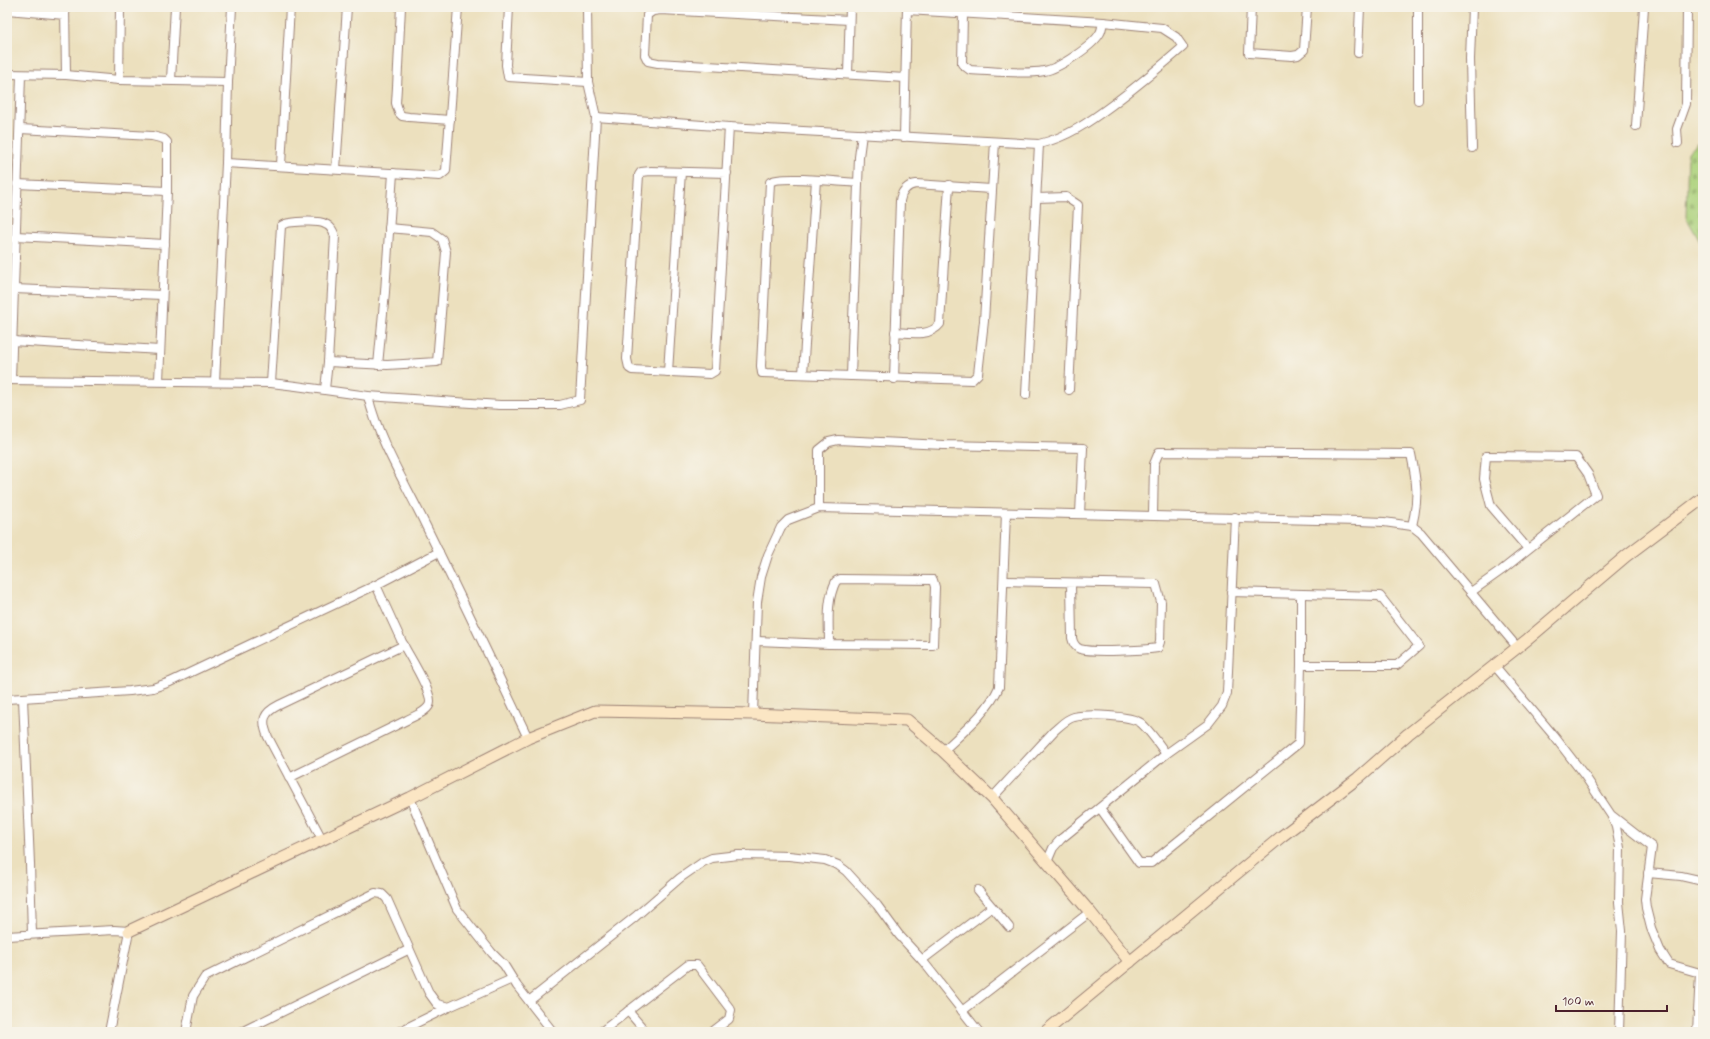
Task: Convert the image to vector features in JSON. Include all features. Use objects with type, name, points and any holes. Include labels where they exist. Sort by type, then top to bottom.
[{"type":"street","points":[[119,80],[120,7]]},
{"type":"street","points":[[171,80],[175,7]]},
{"type":"street","points":[[215,382],[232,7]]},
{"type":"street","points":[[282,165],[290,7]]},
{"type":"street","points":[[336,169],[347,7]]},
{"type":"street","points":[[401,7],[396,102],[399,113],[402,116],[409,118],[450,120]]},
{"type":"street","points":[[226,163],[282,165],[440,176],[446,171],[458,7]]},
{"type":"street","points":[[510,7],[506,65],[508,78],[588,82]]},
{"type":"street","points":[[21,75],[12,341],[9,380],[271,383],[368,396],[500,405],[560,405],[580,400],[596,117],[588,82],[587,7]]},
{"type":"street","points":[[848,74],[850,7]]},
{"type":"street","points":[[1251,7],[1249,53],[1292,56],[1298,55],[1304,50],[1307,7]]},
{"type":"street","points":[[1358,53],[1360,7]]},
{"type":"street","points":[[1418,7],[1418,100]]},
{"type":"street","points":[[1472,7],[1470,73],[1472,148]]},
{"type":"street","points":[[1636,126],[1644,7]]},
{"type":"street","points":[[1678,143],[1677,129],[1686,104],[1687,7]]},
{"type":"street","points":[[12,9],[65,11],[66,75]]},
{"type":"street","points":[[596,117],[729,127],[1039,144],[1054,140],[1083,126],[1141,83],[1183,47],[1176,37],[1162,28],[1103,22],[963,14],[907,9],[904,136]]},
{"type":"street","points":[[849,20],[661,10],[653,11],[647,16],[644,50],[648,61],[658,63],[905,78]]},
{"type":"street","points":[[963,14],[962,64],[970,70],[1034,72],[1051,69],[1078,54],[1095,39],[1100,34],[1103,22]]},
{"type":"street","points":[[7,74],[66,75],[119,80],[228,82]]},
{"type":"street","points":[[727,173],[651,171],[640,173],[638,178],[635,215],[628,364],[629,368],[632,370],[710,374],[715,370],[727,173],[729,127]]},
{"type":"street","points":[[20,129],[152,136],[164,139],[168,145],[159,381]]},
{"type":"street","points":[[852,376],[859,157],[862,134]]},
{"type":"street","points":[[858,182],[774,180],[770,185],[761,369],[764,374],[803,374],[894,379],[972,380],[978,374],[984,321],[995,142]]},
{"type":"street","points":[[1026,395],[1039,144]]},
{"type":"street","points":[[668,372],[681,172]]},
{"type":"street","points":[[378,365],[385,292],[393,173]]},
{"type":"street","points":[[803,374],[816,180]]},
{"type":"street","points":[[17,184],[166,191]]},
{"type":"street","points":[[894,379],[901,196],[912,184],[949,185],[991,189]]},
{"type":"street","points":[[895,332],[934,331],[940,324],[949,185]]},
{"type":"street","points":[[1037,198],[1066,197],[1078,205],[1068,390]]},
{"type":"street","points":[[271,383],[281,226],[290,222],[322,223],[330,227],[335,236],[325,390]]},
{"type":"street","points":[[328,362],[378,365],[437,362],[446,252],[442,238],[432,232],[389,228]]},
{"type":"street","points":[[16,236],[165,244]]},
{"type":"street","points":[[14,289],[162,295]]},
{"type":"street","points":[[12,341],[160,350]]},
{"type":"street","points":[[368,396],[371,410],[385,443],[528,738]]},
{"type":"street","points":[[819,508],[819,450],[829,442],[838,440],[944,445],[1083,448],[1080,514]]},
{"type":"street","points":[[1153,516],[1154,464],[1159,452],[1411,454],[1417,484],[1416,510],[1412,526]]},
{"type":"street","points":[[1471,592],[1528,549],[1596,495],[1588,474],[1576,457],[1486,456],[1484,479],[1491,506],[1528,549]]},
{"type":"street","points":[[1045,1032],[1282,836],[1358,778],[1408,734],[1517,647],[1626,556],[1703,498]]},
{"type":"street","points":[[753,714],[757,641],[757,602],[761,577],[774,540],[781,527],[788,520],[819,508],[1384,522],[1412,526],[1421,533],[1517,647]]},
{"type":"street","points":[[944,751],[970,725],[995,695],[999,687],[1006,513]]},
{"type":"street","points":[[1047,862],[1053,848],[1061,839],[1166,754],[1208,724],[1222,706],[1227,693],[1235,518]]},
{"type":"street","points":[[7,699],[130,691],[153,688],[170,682],[376,585],[439,552]]},
{"type":"street","points":[[757,641],[829,644],[933,644],[934,580],[840,579],[836,581],[830,596],[828,608],[829,644]]},
{"type":"street","points":[[1004,581],[1156,584],[1161,602],[1160,642],[1158,648],[1094,651],[1080,649],[1074,646],[1072,638],[1071,583]]},
{"type":"street","points":[[289,778],[407,720],[429,706],[429,693],[404,645],[376,585]]},
{"type":"street","points":[[1231,592],[1380,596],[1419,646],[1397,665],[1301,666]]},
{"type":"street","points":[[1100,808],[1139,863],[1151,863],[1299,743],[1301,594]]},
{"type":"street","points":[[322,839],[289,778],[265,729],[264,721],[268,712],[279,705],[404,645]]},
{"type":"street","points":[[1494,665],[1554,736],[1585,776],[1611,815],[1616,827],[1620,848],[1619,902],[1622,932],[1619,1032]]},
{"type":"street","points":[[23,698],[32,934]]},
{"type":"street","points":[[7,936],[114,930],[129,931],[410,798],[528,738],[595,711],[753,714],[907,720],[944,751],[992,798],[1090,912],[1130,962]]},
{"type":"street","points":[[992,798],[1054,731],[1064,722],[1074,717],[1119,716],[1136,720],[1144,726],[1166,754]]},
{"type":"street","points":[[410,798],[457,908],[492,953],[504,965],[512,979],[553,1032]]},
{"type":"street","points":[[1611,815],[1652,847],[1645,890],[1646,908],[1652,928],[1665,959],[1669,964],[1700,973],[1696,1032]]},
{"type":"street","points":[[529,1001],[635,917],[695,867],[712,858],[725,856],[789,856],[825,860],[838,865],[846,871],[877,905],[899,935],[922,960],[979,1032]]},
{"type":"street","points":[[1648,873],[1681,876],[1703,881]]},
{"type":"street","points":[[978,890],[1009,927]]},
{"type":"street","points":[[186,1032],[193,996],[205,977],[375,892],[382,894],[387,899],[408,950],[433,999],[437,1004],[449,1006]]},
{"type":"street","points":[[922,960],[992,906]]},
{"type":"street","points":[[962,1011],[1090,912]]},
{"type":"street","points":[[109,1032],[129,931]]},
{"type":"street","points":[[241,1032],[408,950]]},
{"type":"street","points":[[601,1032],[688,965],[697,966],[731,1010],[729,1019],[712,1032]]},
{"type":"street","points":[[398,1032],[449,1006],[512,979]]},
{"type":"street","points":[[628,1011],[646,1032]]},
{"type":"green space","points":[[1703,140],[1703,247],[1686,217],[1688,152]]}]
